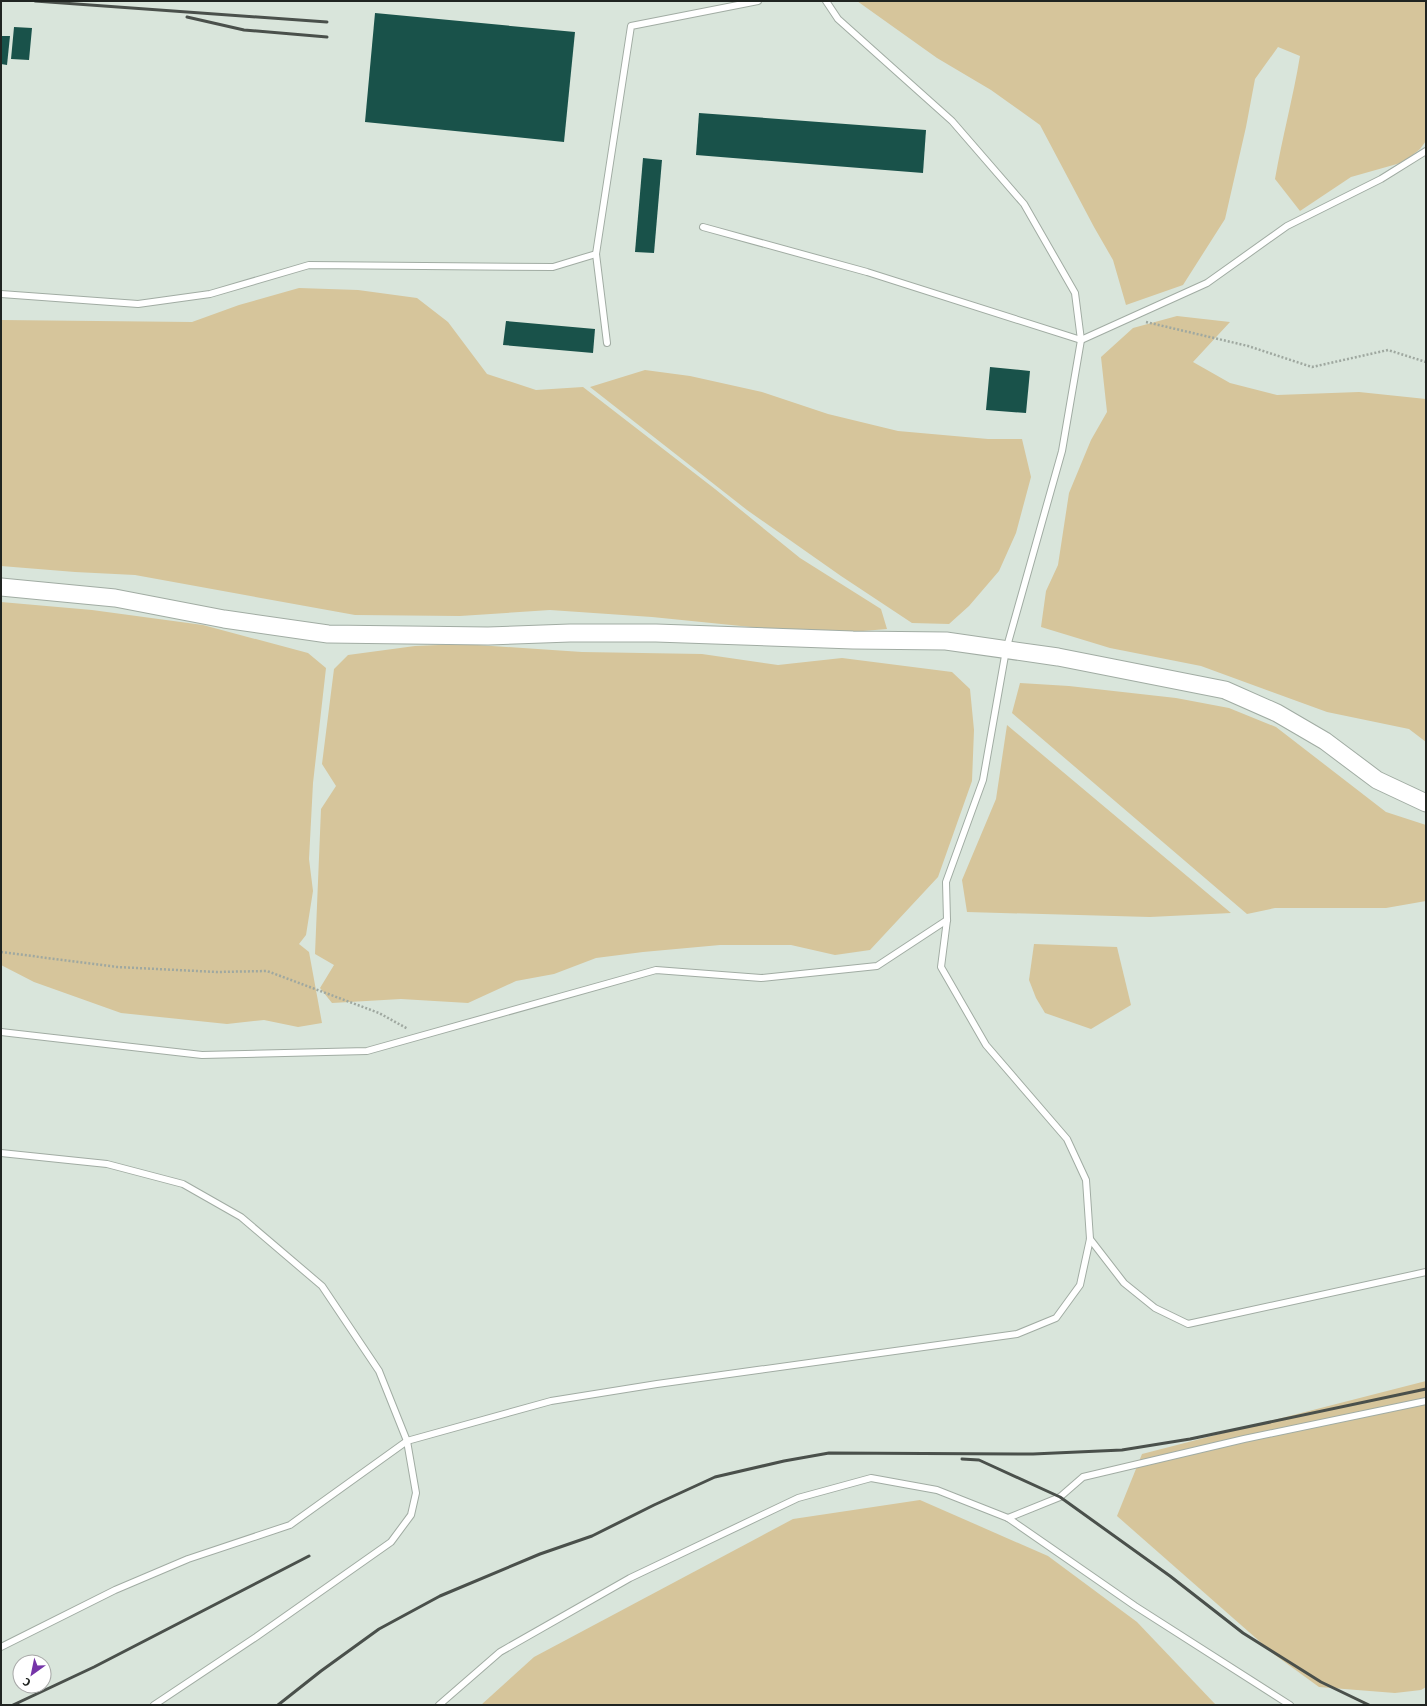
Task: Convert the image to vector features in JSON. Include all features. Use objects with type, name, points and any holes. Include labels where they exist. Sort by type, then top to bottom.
[{"type":"street","points":[[1,587],[115,598],[224,619],[328,634],[488,636],[656,632],[852,640],[946,641],[1058,657],[1225,690],[1277,713],[1325,741],[1377,780],[1426,803]]},
{"type":"lane","points":[[607,343],[596,254],[631,26],[758,1]]},
{"type":"lane","points":[[1,1647],[115,1590],[188,1559],[290,1525],[407,1441],[551,1401],[657,1384],[1017,1334],[1056,1318],[1080,1285],[1090,1239],[1086,1180],[1067,1139],[986,1045],[941,967],[947,920],[946,882],[983,780],[1006,650],[1062,451],[1081,340],[1075,293],[1024,204],[952,120],[838,19],[826,1]]},
{"type":"lane","points":[[703,227],[867,272],[1081,340],[1207,283],[1287,226],[1381,179],[1426,151]]},
{"type":"lane","points":[[1,294],[138,304],[210,294],[309,265],[553,267],[596,254]]},
{"type":"lane","points":[[1,1032],[202,1055],[367,1051],[656,970],[761,978],[877,966],[947,920]]},
{"type":"lane","points":[[1,1153],[107,1164],[183,1184],[241,1217],[322,1286],[379,1371],[407,1441],[416,1493],[411,1515],[391,1542],[256,1637],[154,1705]]},
{"type":"lane","points":[[1090,1239],[1124,1283],[1155,1308],[1188,1324],[1426,1272]]},
{"type":"lane","points":[[1008,1518],[1060,1497],[1083,1476],[1244,1439],[1426,1400]]},
{"type":"lane","points":[[439,1705],[500,1652],[630,1578],[798,1498],[871,1478],[937,1490],[1008,1518],[1135,1606],[1290,1705]]},
{"type":"path","points":[[1128,318],[1248,346],[1312,367],[1388,350],[1426,362]]},
{"type":"path","points":[[1,952],[116,967],[217,972],[267,971],[379,1013],[420,1036]]},
{"type":"shaded area","points":[[857,1],[1426,1],[1426,141],[1420,149],[1404,162],[1351,177],[1300,211],[1275,179],[1300,56],[1278,47],[1255,79],[1246,127],[1225,219],[1183,285],[1126,305],[1113,260],[1040,125],[991,90],[937,58]]},
{"type":"shaded area","points":[[299,288],[358,290],[417,298],[448,322],[487,374],[536,390],[583,387],[715,489],[800,558],[881,609],[887,629],[839,633],[550,610],[460,616],[355,615],[135,575],[1,566],[1,320],[192,322],[239,305]]},
{"type":"shaded area","points":[[1177,316],[1230,322],[1193,362],[1230,383],[1277,395],[1359,392],[1426,399],[1426,742],[1409,729],[1327,712],[1201,666],[1110,648],[1041,627],[1046,591],[1058,565],[1069,493],[1091,440],[1107,412],[1101,357],[1133,328]]},
{"type":"shaded area","points":[[645,370],[690,376],[762,392],[828,414],[898,431],[988,439],[1022,439],[1031,477],[1016,533],[999,571],[969,606],[949,624],[912,623],[841,576],[747,510],[590,387]]},
{"type":"shaded area","points":[[1,602],[92,610],[203,625],[308,653],[326,668],[313,783],[309,859],[313,891],[306,935],[299,944],[309,952],[322,1023],[298,1027],[264,1020],[227,1024],[121,1013],[34,982],[1,965]]},
{"type":"shaded area","points":[[463,644],[582,652],[702,654],[778,665],[842,658],[952,672],[970,689],[974,730],[972,781],[938,877],[870,950],[835,955],[791,945],[720,945],[643,952],[596,958],[554,974],[516,981],[468,1003],[401,999],[332,1003],[320,988],[334,965],[315,954],[321,809],[336,786],[322,764],[334,669],[348,655],[415,646]]},
{"type":"shaded area","points":[[1020,683],[1069,686],[1176,698],[1229,708],[1276,727],[1386,812],[1426,825],[1426,901],[1386,908],[1275,908],[1247,914],[1012,713]]},
{"type":"shaded area","points":[[1007,725],[1231,913],[1150,917],[967,912],[962,880],[996,799]]},
{"type":"shaded area","points":[[1034,944],[1117,947],[1131,1005],[1091,1029],[1045,1013],[1036,998],[1029,980]]},
{"type":"shaded area","points":[[1426,1381],[1426,1687],[1421,1690],[1395,1693],[1319,1687],[1275,1655],[1117,1516],[1142,1454]]},
{"type":"shaded area","points":[[920,1500],[1048,1556],[1137,1622],[1216,1705],[481,1705],[534,1657],[793,1519]]},
{"type":"building","points":[[375,13],[575,32],[564,142],[365,122]]},
{"type":"building","points":[[14,27],[32,28],[29,60],[11,59]]},
{"type":"building","points":[[1,36],[10,36],[7,65],[1,64]]},
{"type":"building","points":[[699,113],[926,130],[923,173],[696,155]]},
{"type":"building","points":[[643,158],[662,160],[654,253],[635,252]]},
{"type":"building","points":[[506,321],[595,329],[593,353],[503,345]]},
{"type":"building","points":[[990,367],[1030,371],[1026,413],[986,410]]},
{"type":"railway","points":[[35,1],[327,22]]},
{"type":"railway","points":[[187,17],[244,30],[327,37]]},
{"type":"railway","points":[[278,1705],[321,1671],[379,1629],[440,1596],[540,1554],[592,1536],[715,1477],[784,1461],[829,1453],[1033,1454],[1122,1450],[1190,1439],[1426,1389]]},
{"type":"railway","points":[[962,1459],[979,1460],[1060,1497],[1170,1576],[1243,1633],[1321,1682],[1369,1705]]},
{"type":"railway","points":[[13,1705],[94,1667],[309,1556]]}]
